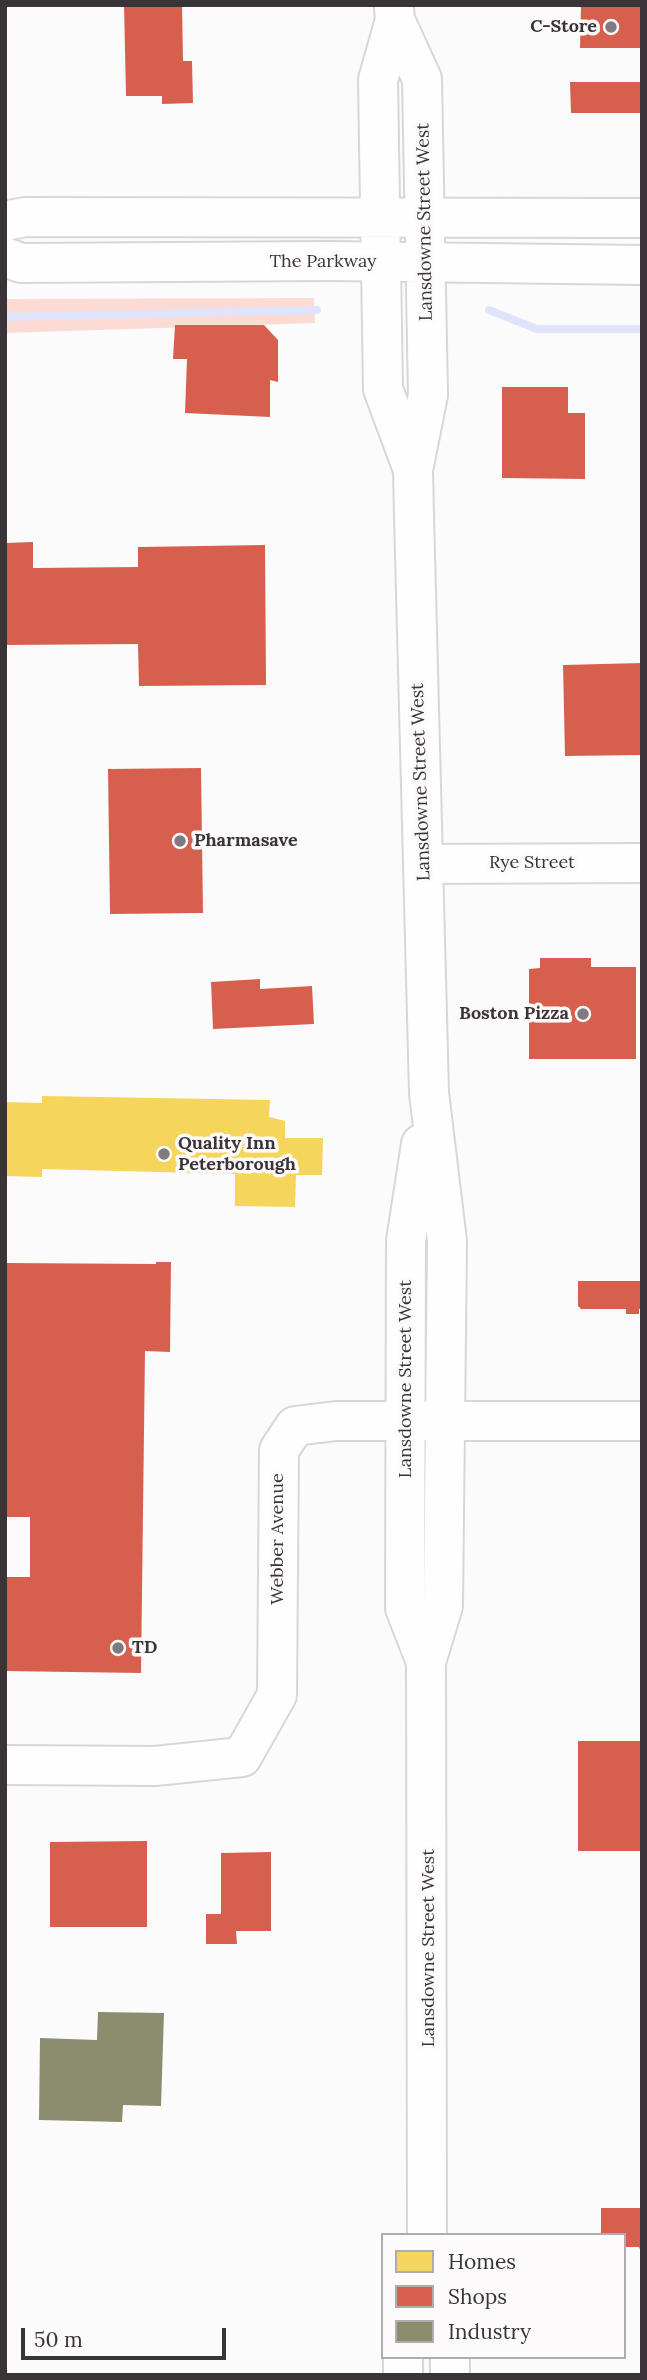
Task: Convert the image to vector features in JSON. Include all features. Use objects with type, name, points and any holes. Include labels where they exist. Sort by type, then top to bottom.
[{"type":"main road","name":"Lansdowne Street West","points":[[394,12],[378,80],[383,389],[413,470]]},
{"type":"main road","name":"Lansdowne Street West","points":[[394,12],[422,79],[428,395],[413,470],[429,1093],[447,1241],[443,1606],[426,1662],[428,2233]]},
{"type":"main road","points":[[5,221],[25,217],[642,218]]},
{"type":"main road","name":"The Parkway","points":[[5,257],[21,263],[380,262],[642,265]]},
{"type":"main road","name":"Rye Street","points":[[423,864],[642,863]]},
{"type":"main road","name":"Lansdowne Street West","points":[[426,1662],[405,1608],[405,1421],[406,1241],[429,1093]]},
{"type":"main road","name":"Webber Avenue","points":[[5,1765],[155,1766],[242,1757],[277,1695],[279,1450],[295,1426],[337,1421],[642,1421]]},
{"type":"shaded area","points":[[314,298],[315,323],[5,333],[5,299]]},
{"type":"building: Homes","name":"Quality Inn Peterborough","points":[[42,1096],[270,1100],[269,1117],[285,1121],[285,1138],[323,1138],[322,1175],[296,1175],[295,1207],[235,1206],[235,1174],[42,1169],[42,1177],[5,1176],[5,1102],[42,1103]]},
{"type":"building: Shops","points":[[124,5],[182,5],[183,61],[192,61],[193,103],[162,104],[162,96],[126,96]]},
{"type":"building: Shops","name":"C-Store","points":[[581,5],[642,5],[642,48],[580,48]]},
{"type":"building: Shops","points":[[570,82],[642,82],[642,113],[571,113]]},
{"type":"building: Shops","points":[[175,325],[264,325],[278,340],[278,382],[270,380],[270,417],[185,413],[187,359],[173,359]]},
{"type":"building: Shops","points":[[502,387],[568,387],[568,413],[585,413],[585,479],[502,478]]},
{"type":"building: Shops","points":[[33,542],[33,568],[138,567],[138,547],[265,545],[266,685],[139,686],[138,644],[5,645],[5,543]]},
{"type":"building: Shops","points":[[642,663],[642,755],[565,756],[563,665]]},
{"type":"building: Shops","points":[[201,768],[203,913],[110,914],[108,769]]},
{"type":"building: Shops","name":"Boston Pizza","points":[[540,958],[591,958],[591,967],[636,967],[636,1059],[529,1059],[529,969],[540,968]]},
{"type":"building: Shops","points":[[260,979],[260,989],[312,986],[314,1024],[213,1029],[211,982]]},
{"type":"building: Shops","points":[[171,1262],[170,1352],[145,1351],[141,1673],[5,1671],[5,1577],[30,1577],[30,1517],[5,1517],[5,1263]]},
{"type":"building: Shops","points":[[578,1281],[642,1281],[642,1309],[639,1309],[639,1314],[626,1314],[626,1309],[581,1309],[578,1306]]},
{"type":"building: Shops","points":[[578,1741],[642,1741],[642,1851],[578,1851]]},
{"type":"building: Shops","points":[[147,1841],[147,1927],[50,1927],[50,1842]]},
{"type":"building: Shops","points":[[271,1852],[271,1931],[236,1931],[237,1944],[206,1944],[206,1914],[221,1914],[221,1853]]},
{"type":"building: Shops","points":[[601,2208],[642,2208],[642,2254],[639,2247],[626,2247],[626,2233],[601,2233]]},
{"type":"building: Industry","points":[[98,2012],[164,2013],[161,2106],[123,2105],[122,2122],[39,2120],[40,2038],[97,2040]]},
{"type":"waterway","points":[[5,317],[317,310]]},
{"type":"waterway","points":[[489,310],[537,329],[642,329]]},
{"type":"place","name":"C-Store","points":[[611,27]]},
{"type":"place","name":"Pharmasave","points":[[180,841]]},
{"type":"place","name":"Boston Pizza","points":[[583,1014]]},
{"type":"place","name":"Quality Inn Peterborough","points":[[164,1154]]},
{"type":"place","name":"TD","points":[[118,1648]]}]
